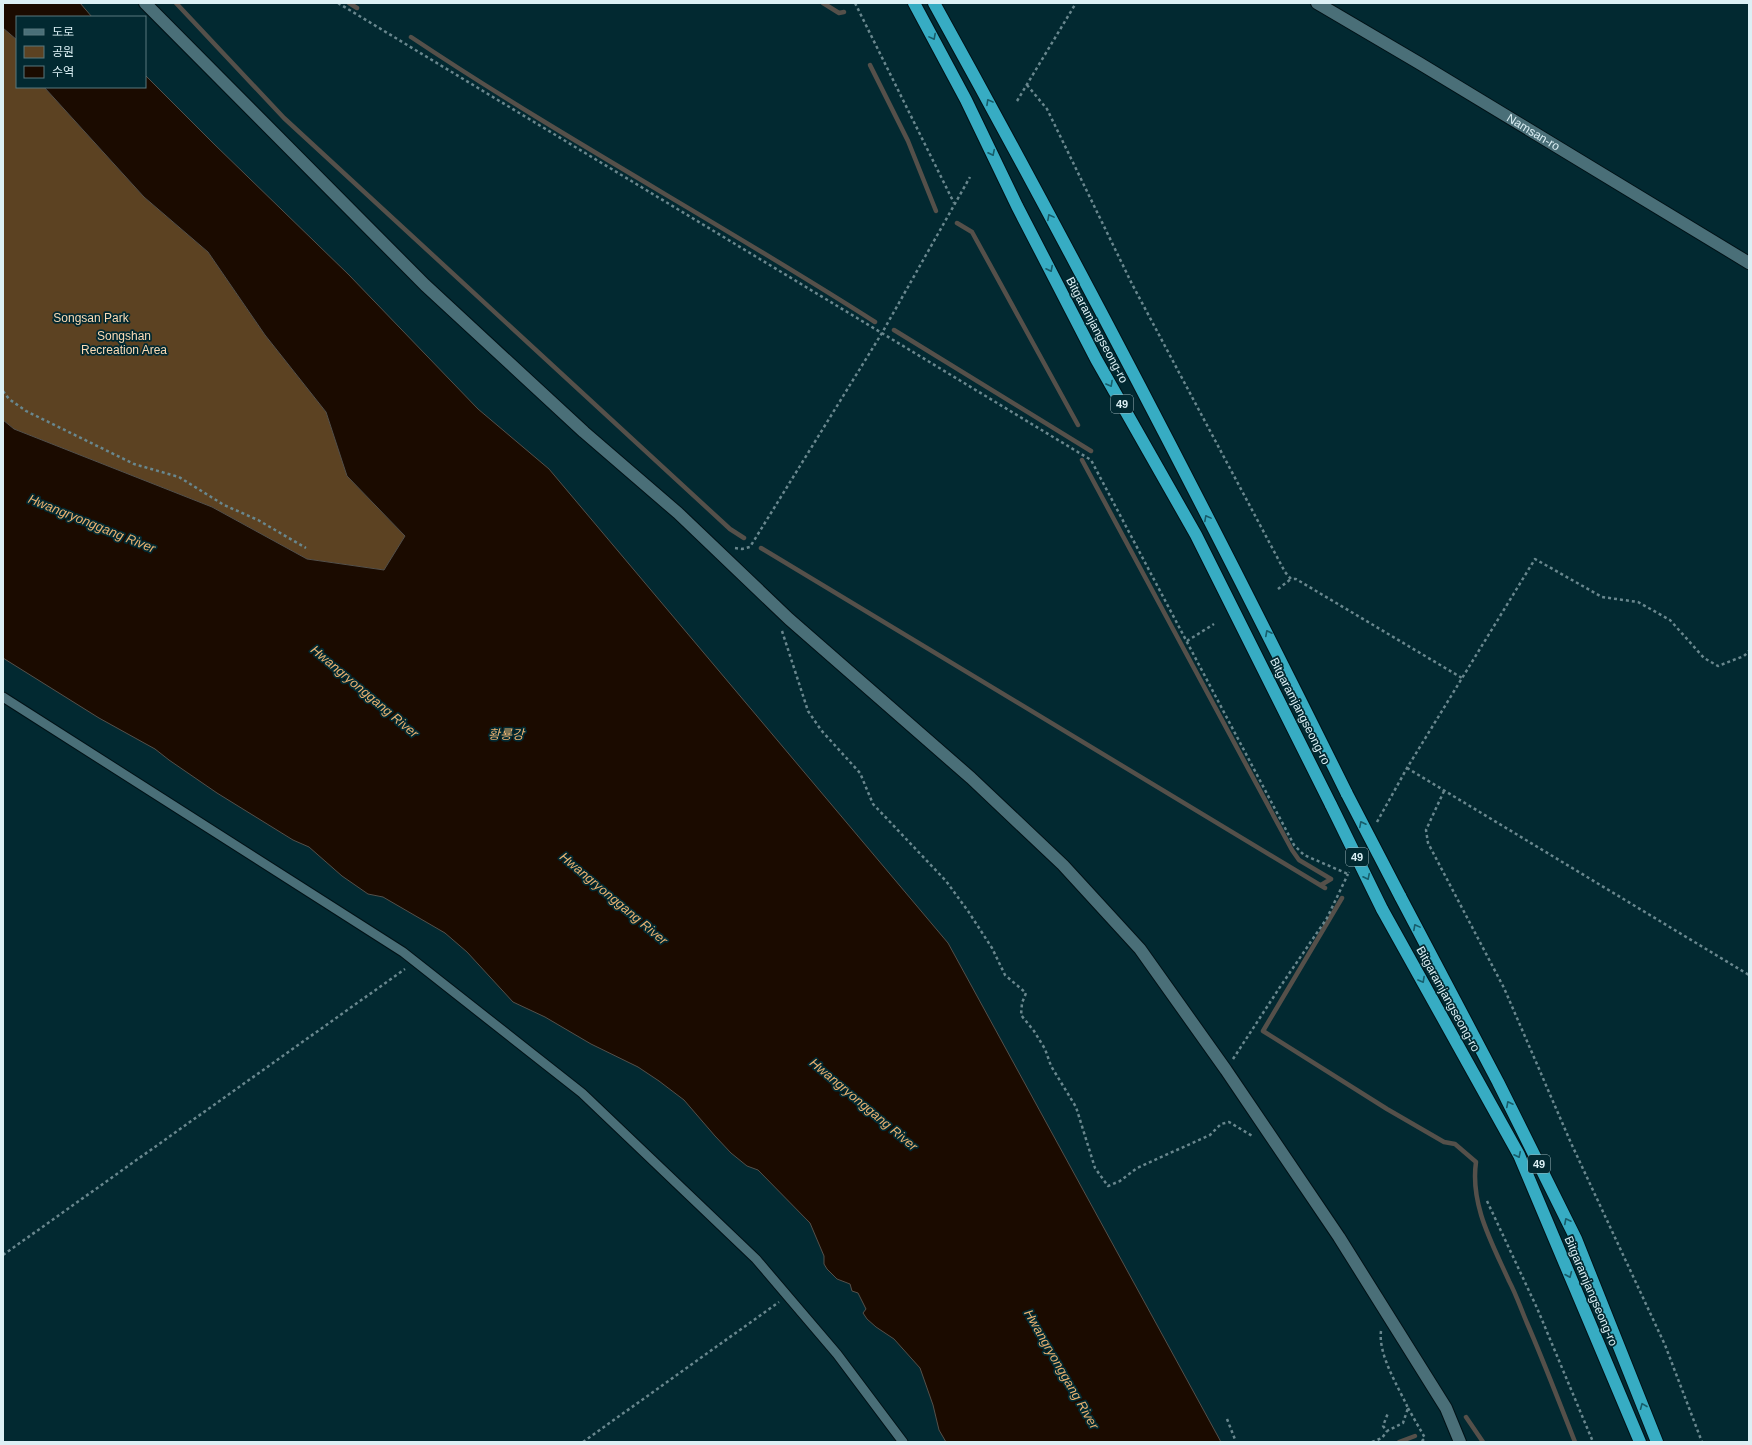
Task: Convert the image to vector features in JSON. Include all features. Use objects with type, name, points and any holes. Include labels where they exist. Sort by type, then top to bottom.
[{"type":"highway","name":"Bitgaramjangseong-ro","points":[[914,3],[966,100],[1017,206],[1096,359],[1196,535],[1382,909],[1519,1155],[1640,1442]]},
{"type":"highway","name":"Bitgaramjangseong-ro","points":[[934,3],[1014,146],[1263,624],[1347,794],[1498,1082],[1576,1239],[1657,1442]]},
{"type":"street","points":[[146,3],[425,285],[584,432],[678,513],[789,619],[971,778],[1063,865],[1140,949],[1226,1070],[1339,1237],[1446,1408],[1460,1442]]},
{"type":"street","name":"Namsan-ro","points":[[1317,3],[1749,263]]},
{"type":"lane","points":[[3,697],[403,952],[582,1093],[756,1258],[837,1354],[903,1442]]},
{"type":"path","points":[[338,3],[1091,460],[1294,845],[1304,855],[1348,874]]},
{"type":"path","points":[[855,3],[954,203]]},
{"type":"path","points":[[1017,101],[1076,3]]},
{"type":"path","points":[[1027,85],[1047,109],[1132,284],[1282,565],[1291,579]]},
{"type":"path","points":[[730,547],[742,549],[750,547],[882,333],[970,177]]},
{"type":"path","points":[[3,391],[9,399],[26,410],[134,464],[178,477],[224,505],[258,520],[306,548]]},
{"type":"path","points":[[1374,828],[1407,768],[1535,559],[1602,597],[1638,602],[1670,620],[1704,658],[1718,666],[1744,656],[1749,651]]},
{"type":"path","points":[[1278,590],[1291,579],[1296,579],[1462,678]]},
{"type":"path","points":[[789,619],[781,628],[808,711],[821,730],[860,773],[873,804],[946,881],[992,948],[1005,975],[1026,993],[1022,1002],[1021,1015],[1034,1030],[1045,1049],[1051,1066],[1076,1107],[1095,1168],[1108,1186],[1120,1181],[1137,1168],[1210,1135],[1221,1124],[1229,1122],[1257,1139],[1269,1134]]},
{"type":"path","points":[[1187,641],[1214,624]]},
{"type":"path","points":[[1407,768],[1749,975]]},
{"type":"path","points":[[1444,791],[1426,830],[1428,843],[1504,988],[1571,1143],[1665,1345],[1702,1442]]},
{"type":"path","points":[[1226,1070],[1327,918],[1351,868]]},
{"type":"path","points":[[3,1255],[416,962]]},
{"type":"path","points":[[1487,1201],[1537,1308],[1593,1442]]},
{"type":"path","points":[[584,1442],[788,1296]]},
{"type":"path","points":[[1385,1311],[1380,1339],[1384,1357],[1408,1408],[1425,1438],[1421,1442]]},
{"type":"path","points":[[1372,1442],[1382,1438],[1387,1431],[1403,1423],[1408,1408]]},
{"type":"path","points":[[1387,1431],[1383,1426],[1388,1413]]},
{"type":"path","points":[[1227,1419],[1236,1442]]},
{"type":"green space","name":"Songsan Park","points":[[3,28],[16,39],[16,88],[45,88],[144,197],[208,252],[265,335],[326,412],[347,476],[405,536],[384,570],[307,559],[212,507],[14,429],[3,420]]},
{"type":"water","points":[[3,3],[80,3],[91,16],[16,16],[16,39],[3,28]]},
{"type":"water","name":"황룡강","points":[[146,76],[349,275],[478,409],[549,469],[948,943],[1221,1442],[946,1442],[939,1430],[933,1405],[920,1368],[894,1339],[867,1319],[863,1313],[866,1309],[858,1293],[852,1291],[850,1284],[837,1279],[827,1269],[824,1264],[824,1256],[810,1223],[758,1170],[747,1166],[731,1153],[684,1100],[638,1067],[591,1044],[545,1017],[513,1002],[467,952],[445,933],[383,897],[368,894],[342,876],[309,847],[293,840],[217,793],[155,749],[99,718],[3,658],[3,420],[14,429],[212,507],[307,559],[384,570],[405,536],[347,476],[326,412],[265,335],[208,252],[144,197],[45,88],[146,88]]},
{"type":"waterway","points":[[176,3],[284,118],[730,529],[744,538]]},
{"type":"waterway","points":[[349,3],[357,8]]},
{"type":"waterway","points":[[823,3],[839,13],[844,12]]},
{"type":"waterway","points":[[411,37],[584,146],[759,250],[875,322]]},
{"type":"waterway","points":[[870,65],[908,141],[936,211]]},
{"type":"waterway","points":[[957,223],[972,232],[1078,425]]},
{"type":"waterway","points":[[894,330],[1091,451]]},
{"type":"waterway","points":[[1082,460],[1292,850],[1299,860],[1331,879],[1321,885]]},
{"type":"waterway","points":[[761,548],[1325,888]]},
{"type":"waterway","points":[[1342,898],[1263,1031],[1387,1109],[1444,1142],[1455,1144],[1476,1162],[1475,1178],[1479,1209],[1575,1442]]},
{"type":"waterway","points":[[1466,1417],[1483,1442]]},
{"type":"waterway","points":[[1399,1442],[1415,1436]]},
{"type":"park label","name":"Songshan Recreation Area","points":[[124,343]]},
{"type":"water label","name":"Hwangryonggang River","points":[[92,523]]},
{"type":"water label","name":"Hwangryonggang River","points":[[365,691]]},
{"type":"water label","name":"Hwangryonggang River","points":[[614,898]]},
{"type":"water label","name":"Hwangryonggang River","points":[[864,1104]]},
{"type":"water label","name":"Hwangryonggang River","points":[[1062,1369]]}]
